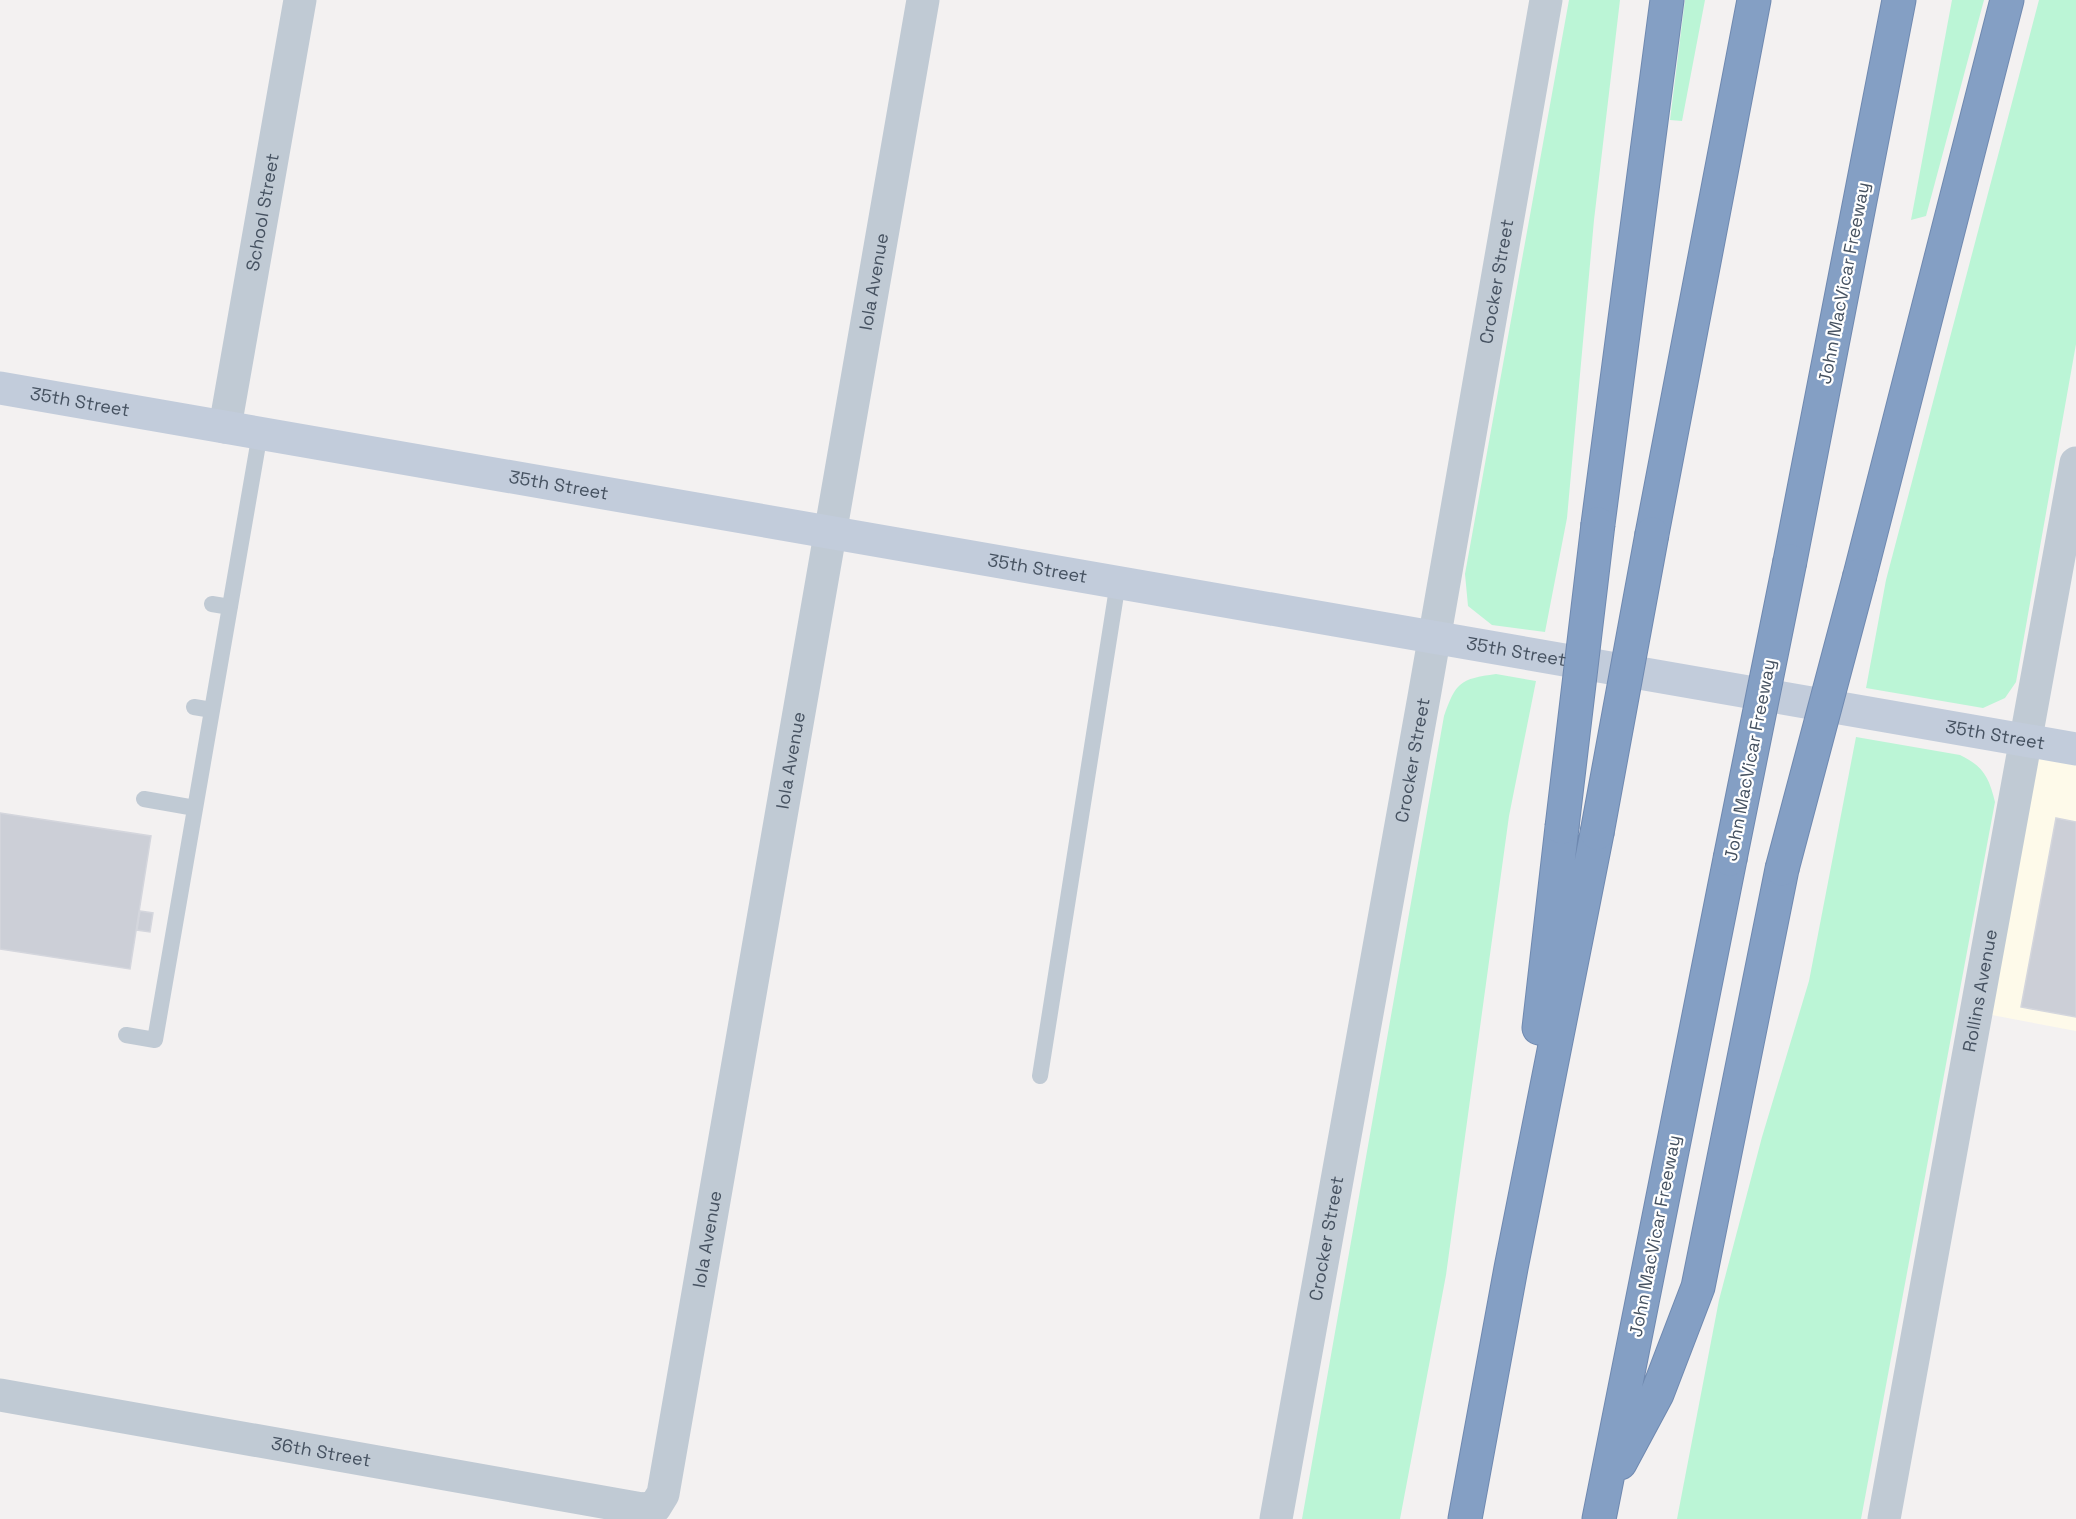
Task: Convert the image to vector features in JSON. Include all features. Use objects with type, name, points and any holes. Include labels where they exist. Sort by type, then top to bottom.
[{"type":"highway","points":[[1511,1268],[1598,524],[1667,0]]},
{"type":"highway","points":[[1466,1519],[1511,1268],[1597,833],[1755,0]]},
{"type":"highway","name":"John MacVicar Freeway","points":[[1601,1506],[1790,561],[1899,0]]},
{"type":"highway","points":[[1601,1506],[1657,1394],[1698,1287],[1782,869],[2007,0]]},
{"type":"street","name":"School Street","points":[[225,427],[300,0]]},
{"type":"street","name":"Iola Avenue","points":[[642,1509],[655,1507],[663,1494],[923,0]]},
{"type":"street","name":"Crocker Street","points":[[1276,1519],[1435,636],[1546,0]]},
{"type":"street","name":"35th Street","points":[[0,388],[2076,749]]},
{"type":"street","name":"Rollins Avenue","points":[[1884,1519],[2025,740],[2072,509],[2076,462]]},
{"type":"street","name":"36th Street","points":[[0,1395],[642,1509]]},
{"type":"lane","points":[[126,1035],[155,1040],[260,433]]},
{"type":"lane","points":[[1040,1076],[1118,582]]},
{"type":"lane","points":[[212,604],[230,607]]},
{"type":"lane","points":[[194,707],[212,710]]},
{"type":"lane","points":[[144,799],[195,808]]},
{"type":"shaded area","points":[[2026,740],[2076,749],[2076,1031],[1976,1012]]},
{"type":"green space","points":[[1569,0],[1620,0],[1594,220],[1567,518],[1545,632],[1492,625],[1468,606],[1465,574]]},
{"type":"green space","points":[[1685,0],[1705,0],[1682,121],[1670,120]]},
{"type":"green space","points":[[1952,0],[1984,0],[1926,216],[1911,220]]},
{"type":"green space","points":[[2039,0],[2076,0],[2076,344],[2016,682],[2005,698],[1983,708],[1866,688],[1886,580]]},
{"type":"green space","points":[[1496,674],[1536,681],[1509,816],[1446,1275],[1400,1519],[1302,1519],[1444,716],[1452,696],[1461,684],[1474,678]]},
{"type":"green space","points":[[1856,737],[1960,755],[1974,763],[1984,773],[1995,802],[1861,1519],[1677,1519],[1719,1300],[1762,1137],[1809,981]]},
{"type":"building","points":[[0,813],[151,836],[130,969],[0,949]]},
{"type":"building","points":[[2056,818],[2076,822],[2076,1017],[2021,1007]]},
{"type":"building","points":[[140,911],[153,913],[150,932],[137,930]]}]
